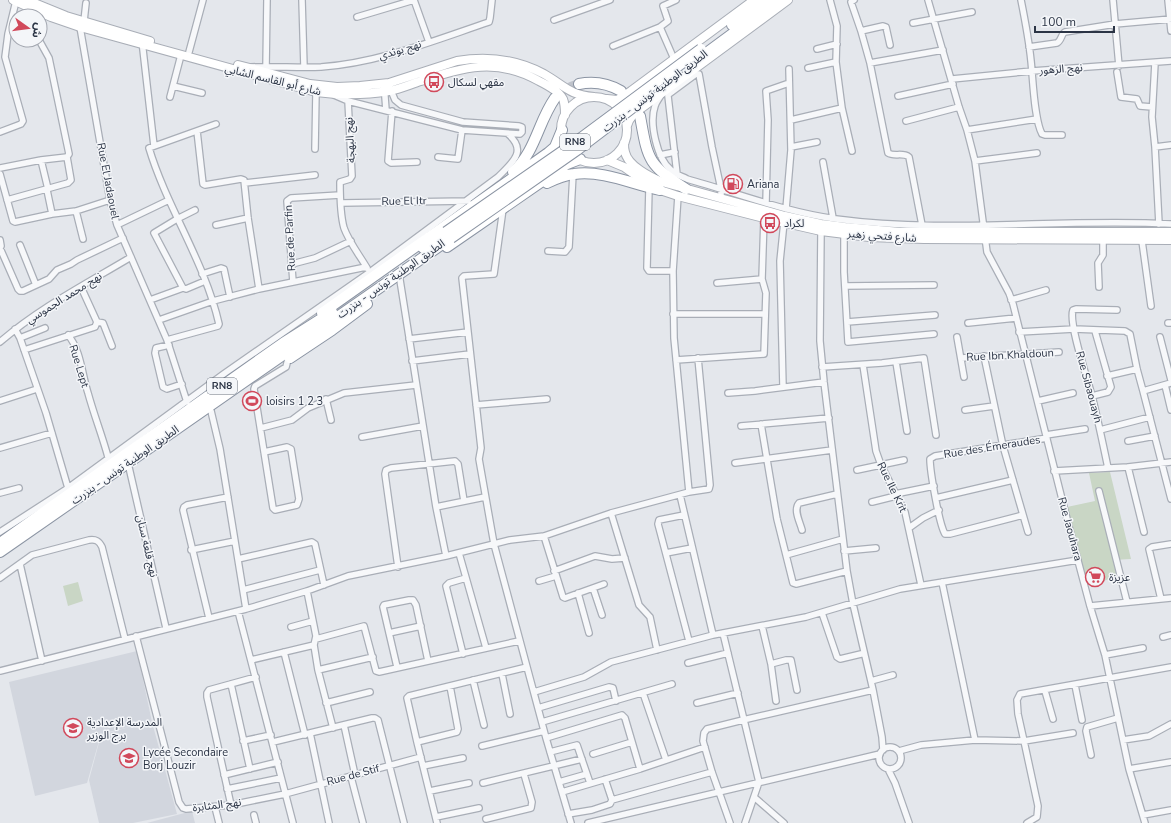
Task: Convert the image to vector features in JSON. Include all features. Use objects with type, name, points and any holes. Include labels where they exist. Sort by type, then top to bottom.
[{"type":"highway","name":"الطريق الوطنية تونس - بنزرت","points":[[703,51],[766,0]]},
{"type":"highway","name":"الطريق الوطنية تونس - بنزرت","points":[[0,552],[147,450],[449,235],[703,51],[778,0]]},
{"type":"highway","points":[[579,84],[589,82],[602,83],[613,86],[621,91]]},
{"type":"highway","name":"RN8","points":[[495,190],[521,164],[536,138],[549,107],[555,98]]},
{"type":"highway","points":[[640,116],[650,160],[660,171],[686,189]]},
{"type":"highway","name":"RN8","points":[[283,343],[327,309],[551,150],[558,142],[562,130]]},
{"type":"highway","points":[[212,411],[332,330],[400,280],[567,164],[580,159]]},
{"type":"highway","points":[[512,202],[544,184],[573,174],[592,173],[660,190]]},
{"type":"highway","name":"الطريق الوطنية تونس - بنزرت","points":[[0,543],[283,343],[449,235]]},
{"type":"highway","name":"RN8","points":[[147,450],[212,411]]},
{"type":"highway","name":"RN8","points":[[0,556],[22,536]]},
{"type":"street","name":"شارع أبو القاسم الشابي","points":[[27,0],[82,24]]},
{"type":"street","points":[[189,52],[203,0]]},
{"type":"street","points":[[265,72],[267,0]]},
{"type":"street","points":[[302,0],[304,67]]},
{"type":"street","points":[[357,17],[414,0],[429,42]]},
{"type":"street","name":"نهج بوثدي","points":[[265,72],[347,64],[392,54],[488,22],[492,0]]},
{"type":"street","points":[[554,20],[610,0]]},
{"type":"street","points":[[613,46],[660,27],[668,22],[663,6],[666,2],[676,0]]},
{"type":"street","points":[[754,0],[621,97],[611,100],[598,97],[585,98],[570,107],[565,115],[562,130],[566,146],[580,159],[593,162],[607,160],[614,156],[624,143],[627,134],[628,121],[632,116],[788,0]]},
{"type":"street","points":[[830,0],[837,26],[836,62],[842,108],[852,152]]},
{"type":"street","points":[[854,0],[851,2],[862,31],[870,63],[888,151],[891,155],[906,154],[909,157],[922,225]]},
{"type":"street","name":"Rue Jaouhara","points":[[928,0],[975,161],[984,232],[989,257],[1011,300],[1016,318],[1024,354],[1038,401],[1054,471],[1111,678],[1129,769],[1145,823]]},
{"type":"street","points":[[1021,0],[1029,47],[1037,118],[1042,134],[1062,135]]},
{"type":"street","points":[[1113,0],[1119,66]]},
{"type":"street","points":[[1168,0],[1171,31]]},
{"type":"street","name":"شارع أبو القاسم الشابي","points":[[14,1],[27,8]]},
{"type":"street","points":[[0,132],[21,124],[23,121],[5,57],[14,1]]},
{"type":"street","name":"Rue El Jadaouel","points":[[86,3],[82,24],[110,200],[117,225],[168,342],[187,402]]},
{"type":"street","points":[[913,23],[972,12]]},
{"type":"street","name":"شارع أبو القاسم الشابي","points":[[48,16],[82,24],[181,55],[265,72],[316,92],[332,94],[364,94],[461,69],[485,66],[500,67],[520,72],[551,88],[562,97],[565,115]]},
{"type":"street","points":[[1029,47],[1057,43],[1065,32],[1115,24],[1170,19]]},
{"type":"street","points":[[862,31],[883,26],[886,27],[890,45]]},
{"type":"street","points":[[660,27],[674,59]]},
{"type":"street","name":"شارع أبو القاسم الشابي","points":[[142,42],[189,52],[318,86],[387,87],[457,61],[480,59],[502,60],[538,71],[580,96],[598,97]]},
{"type":"street","points":[[142,42],[154,146]]},
{"type":"street","points":[[817,49],[837,44]]},
{"type":"street","points":[[7,200],[47,190],[71,181],[67,157],[69,151],[58,106],[49,58],[43,48]]},
{"type":"street","points":[[870,63],[943,50]]},
{"type":"street","points":[[170,97],[181,55]]},
{"type":"street","name":"نهج الزهور","points":[[898,96],[952,82],[1032,71],[1119,66],[1171,61]]},
{"type":"street","points":[[808,68],[836,62]]},
{"type":"street","points":[[1154,63],[1152,107],[1159,224]]},
{"type":"street","points":[[786,209],[791,147],[789,69]]},
{"type":"street","points":[[1117,72],[1121,98],[1135,99],[1138,100],[1140,106],[1152,107]]},
{"type":"street","points":[[676,174],[675,152],[668,98],[669,94],[696,74],[699,74],[721,189],[721,199]]},
{"type":"street","points":[[766,203],[768,120],[766,90],[789,82]]},
{"type":"street","points":[[173,86],[202,93]]},
{"type":"street","points":[[387,87],[389,111],[388,161],[391,163],[417,162]]},
{"type":"street","points":[[332,94],[348,102],[462,130],[508,134],[520,134],[522,132],[522,128],[520,126],[463,122],[401,105],[395,100],[387,87]]},
{"type":"street","points":[[316,92],[316,149]]},
{"type":"street","points":[[661,95],[654,106],[653,117],[656,144],[660,155],[670,170],[676,174],[786,209],[833,218],[922,225],[984,232],[1105,223],[1171,224]]},
{"type":"street","points":[[598,97],[611,102],[619,108],[624,116],[627,126]]},
{"type":"street","name":"نهج البهجة","points":[[340,195],[340,182],[350,179],[352,176],[348,102]]},
{"type":"street","points":[[906,121],[959,107]]},
{"type":"street","points":[[791,120],[842,108]]},
{"type":"street","points":[[967,130],[1037,118]]},
{"type":"street","points":[[182,384],[167,389],[163,386],[154,353],[156,348],[168,342],[218,326],[220,324],[205,281],[158,175],[149,148],[216,124]]},
{"type":"street","points":[[438,157],[458,159],[462,130]]},
{"type":"street","points":[[197,131],[203,184],[205,185],[241,179],[246,183],[248,218],[258,289]]},
{"type":"street","points":[[0,532],[68,488],[108,457],[187,402],[368,269],[468,201],[498,177],[514,161],[517,155],[517,144],[508,134]]},
{"type":"street","points":[[791,147],[817,142]]},
{"type":"street","name":"شارع فتحي زهير","points":[[624,143],[624,152],[627,158],[638,169],[662,182],[785,216],[821,224],[900,232],[1171,232]]},
{"type":"street","points":[[1155,147],[1171,145]]},
{"type":"street","points":[[660,155],[675,152]]},
{"type":"street","points":[[975,161],[1037,153]]},
{"type":"street","points":[[0,168],[41,160],[67,157]]},
{"type":"street","points":[[41,160],[52,214]]},
{"type":"street","name":"شارع فتحي زهير","points":[[607,160],[624,167],[644,182],[660,190],[678,196],[821,231],[889,238],[984,232],[1103,240],[1171,240]]},
{"type":"street","points":[[823,162],[833,218]]},
{"type":"street","points":[[0,174],[13,221],[16,222],[52,214],[76,211],[110,200]]},
{"type":"street","points":[[548,251],[565,252],[569,247],[573,174]]},
{"type":"street","points":[[246,183],[315,175]]},
{"type":"street","points":[[649,188],[647,268],[649,271],[673,271]]},
{"type":"street","points":[[340,195],[344,227],[368,269]]},
{"type":"street","name":"Rue de Parfin","points":[[293,282],[287,203],[288,198],[340,195]]},
{"type":"street","points":[[678,196],[673,271],[673,314],[689,492]]},
{"type":"street","points":[[117,225],[169,200]]},
{"type":"street","name":"Rue El Itr","points":[[341,203],[468,201]]},
{"type":"street","points":[[503,209],[494,274],[464,276],[462,278],[481,449],[479,456],[494,544],[519,641],[571,823]]},
{"type":"street","points":[[183,288],[154,233],[195,210]]},
{"type":"street","points":[[76,211],[83,240]]},
{"type":"street","points":[[216,225],[248,218]]},
{"type":"street","points":[[676,360],[764,354],[764,314],[766,293],[762,279],[764,218]]},
{"type":"street","points":[[783,387],[780,261],[784,222]]},
{"type":"street","points":[[821,231],[820,315],[822,367],[844,551],[853,604],[873,690],[882,737],[879,759],[881,764]]},
{"type":"street","points":[[844,234],[848,342],[934,334]]},
{"type":"street","points":[[0,240],[0,248],[10,273],[20,291],[23,291],[49,279],[57,270],[66,267],[77,260],[123,238]]},
{"type":"street","points":[[1099,286],[1098,263],[1103,256],[1103,240]]},
{"type":"street","points":[[292,264],[315,258],[351,241]]},
{"type":"street","points":[[1142,241],[1151,306]]},
{"type":"street","points":[[20,245],[36,285]]},
{"type":"street","name":"نهج محمد الجموسي","points":[[0,342],[15,329],[55,301],[131,257]]},
{"type":"street","points":[[202,274],[221,268],[224,269],[230,297]]},
{"type":"street","points":[[159,320],[213,301],[258,289],[368,269]]},
{"type":"street","points":[[716,283],[762,279]]},
{"type":"street","points":[[400,280],[436,507],[446,556]]},
{"type":"street","points":[[150,300],[183,288],[186,289],[205,281]]},
{"type":"street","points":[[846,286],[934,285]]},
{"type":"street","points":[[81,287],[97,322]]},
{"type":"street","points":[[1011,300],[1046,290]]},
{"type":"street","name":"Rue Sibaouayh","points":[[1108,468],[1092,396],[1071,314],[1073,310],[1076,309],[1117,310]]},
{"type":"street","points":[[673,314],[764,314]]},
{"type":"street","points":[[847,322],[935,315]]},
{"type":"street","points":[[968,323],[1016,318]]},
{"type":"street","points":[[24,350],[95,327],[97,322]]},
{"type":"street","points":[[97,322],[103,323],[112,346]]},
{"type":"street","points":[[20,338],[45,328]]},
{"type":"street","points":[[15,329],[20,338],[52,433],[68,488]]},
{"type":"street","points":[[1019,332],[1074,330],[1129,332],[1131,335],[1137,369],[1171,499]]},
{"type":"street","points":[[1092,396],[1108,392],[1111,388],[1095,331]]},
{"type":"street","points":[[409,339],[468,332]]},
{"type":"street","name":"Rue Lept","points":[[68,335],[76,350],[108,457]]},
{"type":"street","points":[[1160,336],[1169,383],[1171,410]]},
{"type":"street","points":[[957,337],[964,377]]},
{"type":"street","name":"Rue Ibn Khaldoun","points":[[961,358],[1059,352]]},
{"type":"street","points":[[412,362],[470,354]]},
{"type":"street","points":[[984,356],[1003,446],[1028,532]]},
{"type":"street","points":[[822,367],[896,362],[922,357],[925,359],[936,435]]},
{"type":"street","points":[[0,671],[246,609],[307,591],[348,576],[398,567],[494,544],[544,536],[611,513],[689,492],[708,489],[710,485],[698,358]]},
{"type":"street","points":[[264,452],[287,447],[291,449],[299,499],[296,505],[275,510],[273,509],[260,428],[255,387],[286,367],[288,360]]},
{"type":"street","points":[[896,362],[904,408],[906,431]]},
{"type":"street","name":"Rue Ile Krit","points":[[863,365],[874,445],[881,465],[904,509],[921,585]]},
{"type":"street","points":[[1107,376],[1137,369]]},
{"type":"street","points":[[728,393],[824,382]]},
{"type":"street","points":[[1143,391],[1169,383]]},
{"type":"street","points":[[260,428],[292,420],[308,408],[346,393],[416,385]]},
{"type":"street","points":[[0,401],[37,389]]},
{"type":"street","points":[[1038,401],[1073,393]]},
{"type":"street","points":[[476,405],[547,399]]},
{"type":"street","points":[[326,400],[331,420]]},
{"type":"street","points":[[965,410],[994,406]]},
{"type":"street","points":[[212,411],[228,497],[246,609]]},
{"type":"street","points":[[1100,430],[1150,417]]},
{"type":"street","points":[[741,426],[829,418]]},
{"type":"street","points":[[761,424],[777,518],[792,581],[794,584],[847,571]]},
{"type":"street","points":[[362,437],[423,426]]},
{"type":"street","name":"Rue des Émeraudes","points":[[1023,515],[945,534],[936,498],[930,461],[932,457],[1003,446],[1085,429]]},
{"type":"street","points":[[0,448],[52,433]]},
{"type":"street","points":[[1128,440],[1155,436]]},
{"type":"street","points":[[735,463],[832,450]]},
{"type":"street","points":[[857,470],[904,460]]},
{"type":"street","points":[[398,567],[385,472],[387,469],[429,463],[457,462],[464,501]]},
{"type":"street","points":[[1054,471],[1128,467],[1171,462]]},
{"type":"street","name":"نهج قلعة سنان","points":[[128,463],[166,628]]},
{"type":"street","points":[[1128,467],[1144,532]]},
{"type":"street","points":[[936,498],[1013,480]]},
{"type":"street","points":[[872,502],[934,486]]},
{"type":"street","points":[[0,493],[19,488]]},
{"type":"street","points":[[1099,491],[1127,602]]},
{"type":"street","points":[[802,530],[796,509],[797,505],[799,503],[837,494]]},
{"type":"street","points":[[680,495],[713,635]]},
{"type":"street","points":[[209,618],[183,513],[184,507],[187,505],[228,497]]},
{"type":"street","points":[[436,507],[485,497]]},
{"type":"street","points":[[909,528],[923,518],[939,510]]},
{"type":"street","points":[[611,513],[639,605],[650,617],[657,650]]},
{"type":"street","points":[[684,515],[658,522],[658,524],[689,641]]},
{"type":"street","points":[[544,536],[563,597],[565,598],[604,584]]},
{"type":"street","points":[[786,555],[843,539]]},
{"type":"street","points":[[0,578],[32,554],[89,540],[99,542],[102,547],[125,639]]},
{"type":"street","points":[[191,550],[235,540]]},
{"type":"street","points":[[238,559],[312,542],[315,544],[324,585]]},
{"type":"street","points":[[1161,599],[1149,549],[1152,547],[1171,544]]},
{"type":"street","points":[[666,553],[692,548]]},
{"type":"street","points":[[844,551],[876,548]]},
{"type":"street","points":[[459,553],[486,648]]},
{"type":"street","points":[[540,581],[595,556],[612,559],[625,558]]},
{"type":"street","points":[[534,692],[584,677],[611,662],[713,635],[822,613],[890,592],[921,585],[1078,560]]},
{"type":"street","points":[[20,564],[42,661]]},
{"type":"street","points":[[243,590],[320,570]]},
{"type":"street","points":[[463,654],[446,586],[449,583],[466,578]]},
{"type":"street","points":[[942,582],[975,740]]},
{"type":"street","points":[[593,588],[602,615]]},
{"type":"street","points":[[307,591],[316,639],[314,645],[318,670],[333,728]]},
{"type":"street","points":[[578,593],[589,633]]},
{"type":"street","points":[[1090,606],[1171,598]]},
{"type":"street","points":[[397,667],[383,608],[384,605],[413,600],[416,605],[428,661]]},
{"type":"street","points":[[238,611],[293,823]]},
{"type":"street","points":[[822,613],[837,657],[840,659],[861,654]]},
{"type":"street","points":[[291,627],[313,621]]},
{"type":"street","points":[[316,639],[363,626],[365,628],[377,672],[519,641]]},
{"type":"street","points":[[389,633],[421,626]]},
{"type":"street","points":[[762,626],[771,664],[776,701]]},
{"type":"street","points":[[722,633],[759,782],[745,823]]},
{"type":"street","points":[[1163,637],[1171,635]]},
{"type":"street","name":"نهج المثابرة","points":[[136,636],[179,802],[183,808],[231,805],[285,794]]},
{"type":"street","points":[[251,660],[314,645]]},
{"type":"street","points":[[1105,655],[1143,648]]},
{"type":"street","points":[[284,652],[308,734],[329,823]]},
{"type":"street","points":[[688,663],[728,653]]},
{"type":"street","points":[[318,670],[373,657]]},
{"type":"street","points":[[771,664],[791,660],[797,690]]},
{"type":"street","points":[[437,820],[407,698],[409,696],[527,667]]},
{"type":"street","points":[[1027,823],[1037,817],[1038,806],[1018,714],[1018,696],[1023,693],[1045,691],[1171,667]]},
{"type":"street","points":[[502,674],[510,714]]},
{"type":"street","points":[[871,681],[893,675]]},
{"type":"street","points":[[231,805],[207,693],[210,690],[256,677]]},
{"type":"street","points":[[474,680],[484,725]]},
{"type":"street","points":[[231,684],[250,769]]},
{"type":"street","points":[[542,722],[672,684]]},
{"type":"street","points":[[1075,685],[1082,720]]},
{"type":"street","points":[[417,742],[457,732],[458,729],[450,686]]},
{"type":"street","points":[[538,708],[609,687],[613,688],[616,701]]},
{"type":"street","points":[[730,823],[705,747],[703,737],[707,729],[873,690]]},
{"type":"street","points":[[1045,691],[1053,719]]},
{"type":"street","points":[[326,703],[370,692]]},
{"type":"street","points":[[643,693],[666,760]]},
{"type":"street","points":[[698,703],[738,693]]},
{"type":"street","points":[[546,738],[622,715],[625,718],[640,769]]},
{"type":"street","points":[[273,742],[376,718],[378,720],[404,823]]},
{"type":"street","points":[[1091,755],[1086,731],[1087,727],[1118,718]]},
{"type":"street","points":[[1123,740],[1148,736],[1171,724]]},
{"type":"street","points":[[344,725],[363,823]]},
{"type":"street","points":[[482,746],[544,731]]},
{"type":"street","points":[[882,737],[889,747],[899,750],[921,745],[975,740],[1024,741],[1073,733]]},
{"type":"street","points":[[244,741],[271,734]]},
{"type":"street","points":[[592,754],[632,742]]},
{"type":"street","points":[[550,752],[576,744],[590,783]]},
{"type":"street","points":[[562,792],[640,769],[705,747]]},
{"type":"street","points":[[588,823],[865,758],[881,752],[889,747]]},
{"type":"street","points":[[901,757],[908,749]]},
{"type":"street","points":[[896,783],[896,768],[900,763],[901,757],[899,750]]},
{"type":"street","name":"Rue de Stif","points":[[285,794],[421,757]]},
{"type":"street","points":[[423,766],[462,758]]},
{"type":"street","points":[[865,758],[881,764],[888,769],[896,783],[909,823]]},
{"type":"street","points":[[483,783],[582,759]]},
{"type":"street","points":[[224,775],[278,762]]},
{"type":"street","points":[[1129,769],[1171,762]]},
{"type":"street","points":[[888,769],[896,768]]},
{"type":"street","points":[[568,814],[603,807],[610,804],[612,800],[712,772]]},
{"type":"street","points":[[486,819],[531,808],[532,802],[524,774]]},
{"type":"street","points":[[559,782],[587,774]]},
{"type":"street","points":[[227,789],[281,778]]},
{"type":"street","points":[[605,779],[612,800]]},
{"type":"street","points":[[430,791],[469,783]]},
{"type":"street","points":[[754,797],[784,823]]},
{"type":"street","points":[[215,807],[219,823]]},
{"type":"street","points":[[429,823],[479,808]]},
{"type":"street","points":[[1143,815],[1171,810]]},
{"type":"street","points":[[254,815],[256,823]]},
{"type":"shaded area","name":"المدرسة الإعدادية برج الوزير","points":[[137,651],[152,722],[177,814],[133,823],[99,823],[89,780],[101,735],[133,726],[101,734],[87,783],[35,796],[9,682]]},
{"type":"shaded area","points":[[192,811],[195,823],[147,823]]},
{"type":"green space","points":[[1110,472],[1131,559],[1113,560],[1117,577],[1088,585],[1067,507],[1095,501],[1089,473]]},
{"type":"green space","points":[[78,582],[83,601],[68,606],[63,586]]},
{"type":"tunnel","points":[[555,98],[571,87],[579,84]]},
{"type":"place","name":"مقهي لسكال","points":[[434,82]]},
{"type":"place","name":"Ariana","points":[[733,184]]},
{"type":"place","name":"لكراد","points":[[770,223]]},
{"type":"place","name":"loisirs 1 2 3","points":[[252,401]]},
{"type":"place","name":"عزيزة","points":[[1095,577]]},
{"type":"place","name":"المدرسة الإعدادية برج الوزير","points":[[73,728]]},
{"type":"place","name":"Lycée Secondaire Borj Louzir","points":[[129,758]]}]
